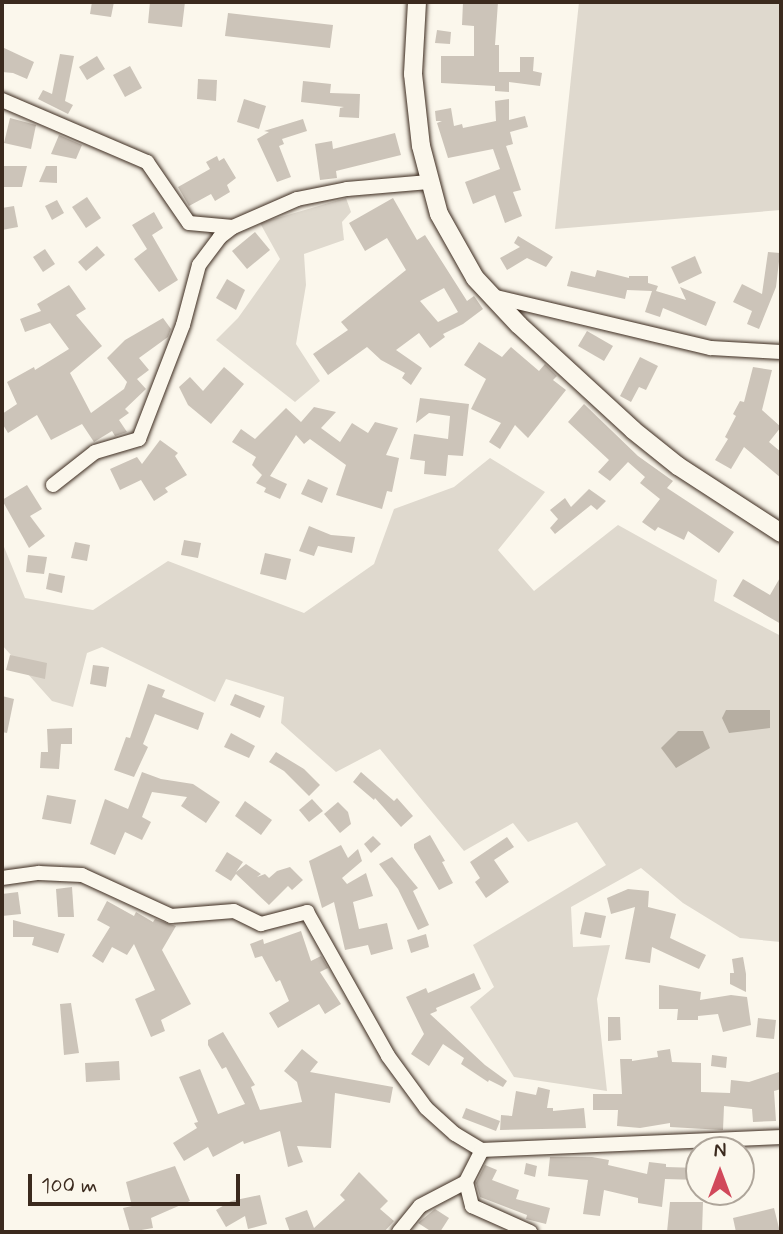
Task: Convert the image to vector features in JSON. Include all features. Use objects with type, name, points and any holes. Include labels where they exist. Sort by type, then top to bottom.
[{"type":"main road","points":[[417,2],[415,99],[429,182],[439,214],[475,278],[554,359],[642,437],[678,466],[781,533]]},
{"type":"street","points":[[2,100],[147,162],[189,223],[233,227]]},
{"type":"street","points":[[53,485],[95,453],[139,439],[183,325],[199,265],[209,249],[233,227],[297,199],[348,189],[429,182]]},
{"type":"street","points":[[492,296],[710,348],[781,352]]},
{"type":"street","points":[[2,877],[39,873],[82,875],[172,916],[234,911],[261,924],[307,912],[388,1056],[426,1108],[455,1134],[482,1150],[781,1137]]},
{"type":"street","points":[[399,1232],[420,1206],[466,1182],[482,1150]]},
{"type":"street","points":[[466,1182],[472,1206],[530,1232]]},
{"type":"shaded area","points":[[579,2],[781,2],[781,210],[555,229]]},
{"type":"shaded area","points":[[346,198],[351,212],[342,222],[344,240],[304,254],[306,285],[296,344],[320,381],[295,402],[216,340],[238,318],[280,259],[260,223]]},
{"type":"shaded area","points":[[490,458],[545,492],[498,550],[534,591],[618,525],[717,580],[714,601],[781,636],[781,942],[740,938],[683,903],[641,868],[571,907],[573,947],[610,945],[597,999],[607,1091],[514,1077],[470,1007],[494,987],[473,945],[606,865],[577,822],[528,842],[513,823],[464,851],[380,749],[336,772],[281,723],[284,697],[226,679],[215,702],[102,647],[87,653],[73,707],[52,701],[2,645],[2,542],[25,598],[93,610],[168,561],[304,613],[374,564],[394,509],[454,487]]},
{"type":"shaded area","points":[[726,710],[770,710],[770,728],[729,733],[722,718]]},
{"type":"shaded area","points":[[678,731],[703,731],[710,748],[676,768],[661,748]]},
{"type":"building","points":[[92,2],[114,2],[111,17],[90,14]]},
{"type":"building","points":[[150,2],[185,2],[182,27],[148,23]]},
{"type":"building","points":[[463,2],[498,2],[495,45],[499,45],[499,72],[520,72],[520,57],[534,57],[533,71],[542,73],[540,86],[509,82],[509,92],[495,91],[495,86],[441,83],[441,56],[474,56],[474,26],[462,25]]},
{"type":"building","points":[[228,13],[333,25],[330,48],[225,36]]},
{"type":"building","points":[[437,30],[451,32],[450,44],[435,43]]},
{"type":"building","points":[[2,47],[34,62],[27,79],[2,72]]},
{"type":"building","points":[[60,54],[74,56],[65,101],[73,105],[68,114],[38,99],[43,90],[52,94]]},
{"type":"building","points":[[97,56],[105,69],[87,80],[79,67]]},
{"type":"building","points":[[130,66],[142,88],[125,97],[113,75]]},
{"type":"building","points":[[198,79],[217,80],[216,101],[197,99]]},
{"type":"building","points":[[303,81],[331,84],[330,93],[360,94],[359,118],[339,117],[340,108],[344,107],[301,102]]},
{"type":"building","points":[[244,99],[266,106],[259,129],[237,122]]},
{"type":"building","points":[[509,99],[509,120],[525,116],[528,127],[510,132],[513,144],[506,146],[521,190],[513,192],[522,216],[505,223],[495,195],[473,204],[465,182],[500,169],[493,149],[448,158],[437,123],[442,121],[436,121],[435,111],[451,108],[454,126],[462,124],[463,128],[496,121],[495,101]]},
{"type":"building","points":[[10,118],[36,125],[31,149],[4,143]]},
{"type":"building","points":[[303,119],[307,131],[282,139],[284,144],[279,146],[291,177],[277,182],[257,139],[269,132],[264,131]]},
{"type":"building","points":[[395,133],[401,155],[336,171],[337,178],[320,180],[315,144],[332,141],[333,149]]},
{"type":"building","points":[[59,135],[82,145],[76,159],[51,154]]},
{"type":"building","points":[[217,156],[219,161],[224,158],[236,178],[227,185],[230,192],[215,201],[211,194],[189,206],[178,187],[210,169],[206,162]]},
{"type":"building","points":[[2,166],[27,166],[22,187],[2,187]]},
{"type":"building","points":[[46,166],[57,166],[57,183],[39,182]]},
{"type":"building","points":[[87,197],[101,218],[86,228],[72,207]]},
{"type":"building","points":[[393,198],[417,240],[425,235],[467,301],[474,296],[483,309],[463,324],[443,334],[445,337],[430,348],[419,333],[396,350],[422,368],[411,385],[402,378],[405,373],[381,360],[367,347],[328,375],[313,354],[348,330],[341,322],[406,270],[387,238],[365,251],[349,223]],"holes":[[[444,288],[458,312],[438,322],[420,301]]]},
{"type":"building","points":[[57,200],[64,213],[52,220],[45,206]]},
{"type":"building","points":[[14,206],[18,227],[2,230],[2,208]]},
{"type":"building","points":[[154,212],[163,228],[152,235],[178,280],[159,292],[134,259],[147,249],[132,225]]},
{"type":"building","points":[[255,232],[270,250],[247,269],[232,251]]},
{"type":"building","points":[[518,236],[553,257],[546,267],[527,258],[507,270],[500,258],[520,247],[514,243]]},
{"type":"building","points":[[97,246],[105,255],[86,271],[78,262]]},
{"type":"building","points":[[45,249],[55,264],[43,272],[33,257]]},
{"type":"building","points":[[768,252],[780,253],[776,287],[759,329],[747,324],[752,311],[733,302],[742,284],[762,294]]},
{"type":"building","points":[[695,256],[702,273],[679,284],[671,267]]},
{"type":"building","points":[[597,270],[629,278],[648,276],[648,283],[658,286],[656,291],[686,300],[680,287],[716,302],[706,326],[663,308],[660,317],[645,312],[652,291],[627,290],[625,299],[567,286],[571,271],[595,277]]},
{"type":"building","points":[[227,279],[245,290],[236,310],[216,298]]},
{"type":"building","points":[[69,285],[86,309],[76,315],[102,346],[70,373],[91,413],[124,389],[127,382],[107,358],[125,340],[163,318],[171,329],[168,337],[139,358],[149,370],[137,379],[146,389],[125,409],[129,413],[119,420],[127,432],[115,436],[112,431],[94,442],[82,424],[51,440],[37,415],[8,433],[2,423],[2,414],[17,404],[7,382],[34,367],[35,370],[69,349],[50,323],[25,332],[20,319],[41,311],[37,304]]},
{"type":"building","points":[[587,331],[613,346],[604,361],[578,346]]},
{"type":"building","points":[[479,342],[502,357],[511,347],[539,371],[545,364],[557,376],[553,380],[566,390],[528,438],[515,425],[500,449],[489,442],[501,423],[471,409],[486,379],[464,365]]},
{"type":"building","points":[[640,357],[658,366],[646,390],[639,387],[631,402],[620,396]]},
{"type":"building","points":[[224,367],[244,384],[211,424],[188,405],[179,387],[190,377],[203,391]]},
{"type":"building","points":[[753,367],[772,370],[762,410],[781,427],[769,442],[781,452],[781,478],[744,447],[731,469],[715,460],[728,439],[725,437],[736,416],[733,414],[740,401],[744,402]]},
{"type":"building","points":[[420,398],[469,404],[463,456],[448,455],[446,476],[424,474],[425,461],[410,459],[414,434],[448,439],[450,416],[429,413],[416,423]]},
{"type":"building","points":[[584,404],[638,456],[673,481],[667,488],[734,532],[719,553],[688,531],[684,540],[658,527],[655,531],[642,522],[660,499],[640,483],[645,477],[628,462],[610,481],[598,472],[609,460],[568,422]]},
{"type":"building","points":[[314,407],[336,412],[321,428],[340,442],[352,423],[368,433],[375,422],[398,428],[386,455],[399,458],[392,492],[387,491],[382,509],[336,495],[346,465],[310,439],[304,444],[296,435],[270,476],[287,484],[280,499],[264,492],[266,488],[256,483],[262,475],[252,465],[256,457],[232,442],[241,429],[255,439],[286,408],[301,422]]},
{"type":"building","points":[[160,440],[178,453],[175,456],[187,475],[165,488],[168,492],[154,501],[141,480],[120,490],[110,469],[137,457],[142,464]]},
{"type":"building","points":[[308,479],[328,488],[322,503],[301,494]]},
{"type":"building","points":[[27,485],[42,509],[30,516],[45,536],[29,548],[2,500]]},
{"type":"building","points":[[589,489],[606,501],[597,510],[591,505],[555,534],[550,528],[558,519],[550,510],[565,498],[571,507]]},
{"type":"building","points":[[309,526],[331,535],[355,537],[352,553],[318,546],[314,556],[299,551]]},
{"type":"building","points":[[184,540],[201,543],[198,558],[181,555]]},
{"type":"building","points":[[75,542],[90,545],[87,561],[71,558]]},
{"type":"building","points":[[265,553],[291,559],[286,580],[260,574]]},
{"type":"building","points":[[28,555],[47,557],[44,574],[26,572]]},
{"type":"building","points":[[49,573],[65,576],[62,593],[46,589]]},
{"type":"building","points":[[781,576],[781,624],[733,596],[743,579],[770,595]]},
{"type":"building","points":[[10,655],[47,663],[45,679],[6,670]]},
{"type":"building","points":[[93,665],[109,667],[106,687],[90,684]]},
{"type":"building","points":[[148,684],[165,690],[162,697],[204,713],[198,730],[155,714],[143,744],[148,747],[134,777],[114,770],[126,737],[130,738]]},
{"type":"building","points":[[235,694],[265,706],[260,718],[230,705]]},
{"type":"building","points":[[2,696],[14,699],[7,733],[2,732]]},
{"type":"building","points":[[72,728],[72,744],[61,744],[59,769],[40,768],[41,752],[48,752],[47,729]]},
{"type":"building","points":[[231,733],[255,746],[249,758],[224,747]]},
{"type":"building","points":[[276,752],[304,769],[320,785],[309,796],[284,771],[269,762]]},
{"type":"building","points":[[142,772],[161,779],[193,784],[220,802],[206,823],[181,806],[187,797],[152,792],[142,817],[151,822],[142,840],[125,832],[115,855],[90,844],[105,799],[128,809]]},
{"type":"building","points":[[361,772],[394,801],[397,798],[413,816],[401,827],[375,798],[374,800],[353,782]]},
{"type":"building","points":[[47,795],[76,800],[71,824],[42,819]]},
{"type":"building","points":[[312,799],[323,811],[309,822],[299,810]]},
{"type":"building","points":[[245,801],[272,820],[261,835],[235,816]]},
{"type":"building","points":[[338,802],[348,812],[351,824],[340,833],[324,814]]},
{"type":"building","points":[[430,835],[445,861],[442,862],[453,883],[439,890],[414,848],[414,844]]},
{"type":"building","points":[[373,836],[381,844],[371,853],[364,844]]},
{"type":"building","points":[[507,837],[514,847],[494,860],[509,882],[486,898],[475,882],[480,878],[470,862]]},
{"type":"building","points":[[341,845],[348,858],[358,849],[362,861],[342,878],[347,884],[366,873],[373,896],[353,902],[359,929],[387,923],[393,949],[371,955],[368,945],[345,950],[334,902],[322,908],[309,861]]},
{"type":"building","points":[[227,852],[243,862],[236,872],[246,864],[261,874],[257,877],[265,874],[269,878],[277,871],[290,867],[303,880],[292,890],[288,886],[269,905],[236,874],[231,881],[215,871]]},
{"type":"building","points":[[392,857],[418,888],[413,891],[429,925],[418,930],[398,889],[379,864]]},
{"type":"building","points":[[72,887],[74,917],[58,917],[56,889]]},
{"type":"building","points":[[628,889],[649,891],[648,907],[676,914],[670,938],[706,955],[699,969],[652,947],[650,963],[625,959],[635,907],[611,914],[607,898]]},
{"type":"building","points":[[18,892],[21,914],[2,916],[2,894]]},
{"type":"building","points":[[107,901],[134,916],[136,912],[153,922],[155,919],[176,926],[162,950],[191,1004],[161,1020],[165,1031],[151,1037],[135,999],[155,990],[134,944],[127,955],[112,947],[103,963],[92,956],[110,927],[97,920]]},
{"type":"building","points":[[585,912],[606,916],[601,938],[580,934]]},
{"type":"building","points":[[13,920],[65,934],[58,953],[32,945],[34,937],[13,937]]},
{"type":"building","points":[[301,931],[311,961],[321,956],[328,968],[320,972],[341,1004],[325,1014],[319,1004],[278,1028],[269,1013],[289,1001],[280,980],[276,982],[262,956],[255,958],[250,944],[263,939],[264,944]]},
{"type":"building","points":[[426,934],[429,947],[411,953],[407,940]]},
{"type":"building","points":[[743,957],[746,992],[730,984],[730,973],[734,973],[732,959]]},
{"type":"building","points":[[474,973],[481,989],[436,1008],[437,1011],[430,1014],[485,1065],[507,1081],[503,1087],[489,1080],[488,1082],[461,1064],[464,1058],[443,1044],[429,1066],[411,1054],[424,1034],[406,997],[426,988],[428,993]]},
{"type":"building","points":[[659,985],[701,992],[700,1000],[731,995],[747,997],[751,1025],[723,1032],[718,1014],[698,1016],[698,1020],[677,1020],[678,1009],[659,1009]]},
{"type":"building","points":[[71,1003],[79,1053],[64,1055],[60,1004]]},
{"type":"building","points":[[608,1017],[620,1017],[621,1040],[608,1041]]},
{"type":"building","points":[[758,1018],[776,1020],[774,1039],[756,1037]]},
{"type":"building","points":[[223,1032],[255,1085],[251,1087],[260,1110],[302,1102],[297,1082],[284,1071],[302,1049],[318,1062],[310,1072],[393,1087],[390,1103],[335,1093],[331,1148],[297,1146],[303,1162],[288,1167],[280,1131],[244,1144],[243,1141],[213,1157],[208,1147],[184,1161],[173,1143],[197,1128],[194,1123],[198,1122],[179,1077],[200,1069],[218,1114],[245,1104],[226,1067],[222,1069],[208,1045],[208,1040]]},
{"type":"building","points":[[670,1049],[672,1062],[701,1063],[701,1092],[730,1093],[731,1080],[749,1082],[779,1072],[781,1089],[774,1091],[776,1121],[753,1122],[752,1109],[724,1106],[723,1130],[670,1127],[670,1123],[640,1128],[617,1126],[618,1110],[593,1110],[593,1094],[622,1094],[620,1059],[632,1061],[658,1057],[657,1051]]},
{"type":"building","points":[[712,1055],[727,1057],[726,1068],[711,1066]]},
{"type":"building","points":[[119,1061],[120,1080],[86,1082],[85,1063]]},
{"type":"building","points":[[538,1087],[550,1090],[547,1108],[553,1108],[553,1111],[584,1108],[586,1128],[500,1130],[501,1115],[512,1116],[516,1091],[536,1095]]},
{"type":"building","points":[[466,1108],[500,1121],[496,1131],[462,1118]]},
{"type":"building","points":[[550,1157],[592,1157],[609,1160],[608,1165],[647,1174],[649,1162],[666,1164],[666,1167],[685,1168],[685,1180],[665,1179],[662,1207],[638,1203],[638,1198],[604,1190],[600,1216],[583,1214],[588,1180],[548,1176]]},
{"type":"building","points":[[526,1163],[537,1166],[535,1177],[524,1174]]},
{"type":"building","points":[[485,1165],[497,1170],[492,1180],[519,1190],[516,1199],[550,1208],[546,1224],[526,1219],[527,1215],[480,1197],[476,1183]]},
{"type":"building","points":[[175,1166],[190,1201],[151,1218],[153,1228],[130,1232],[123,1208],[132,1206],[126,1182]]},
{"type":"building","points":[[359,1172],[388,1201],[380,1209],[394,1221],[384,1232],[290,1232],[285,1218],[307,1210],[314,1228],[345,1200],[340,1195]]},
{"type":"building","points":[[260,1195],[267,1224],[248,1229],[245,1216],[226,1227],[216,1210],[231,1201]]},
{"type":"building","points":[[670,1202],[685,1202],[685,1206],[703,1206],[702,1232],[667,1232]]},
{"type":"building","points":[[774,1208],[780,1232],[736,1232],[733,1218]]},
{"type":"building","points":[[435,1209],[449,1218],[440,1232],[432,1232],[418,1223]]}]
